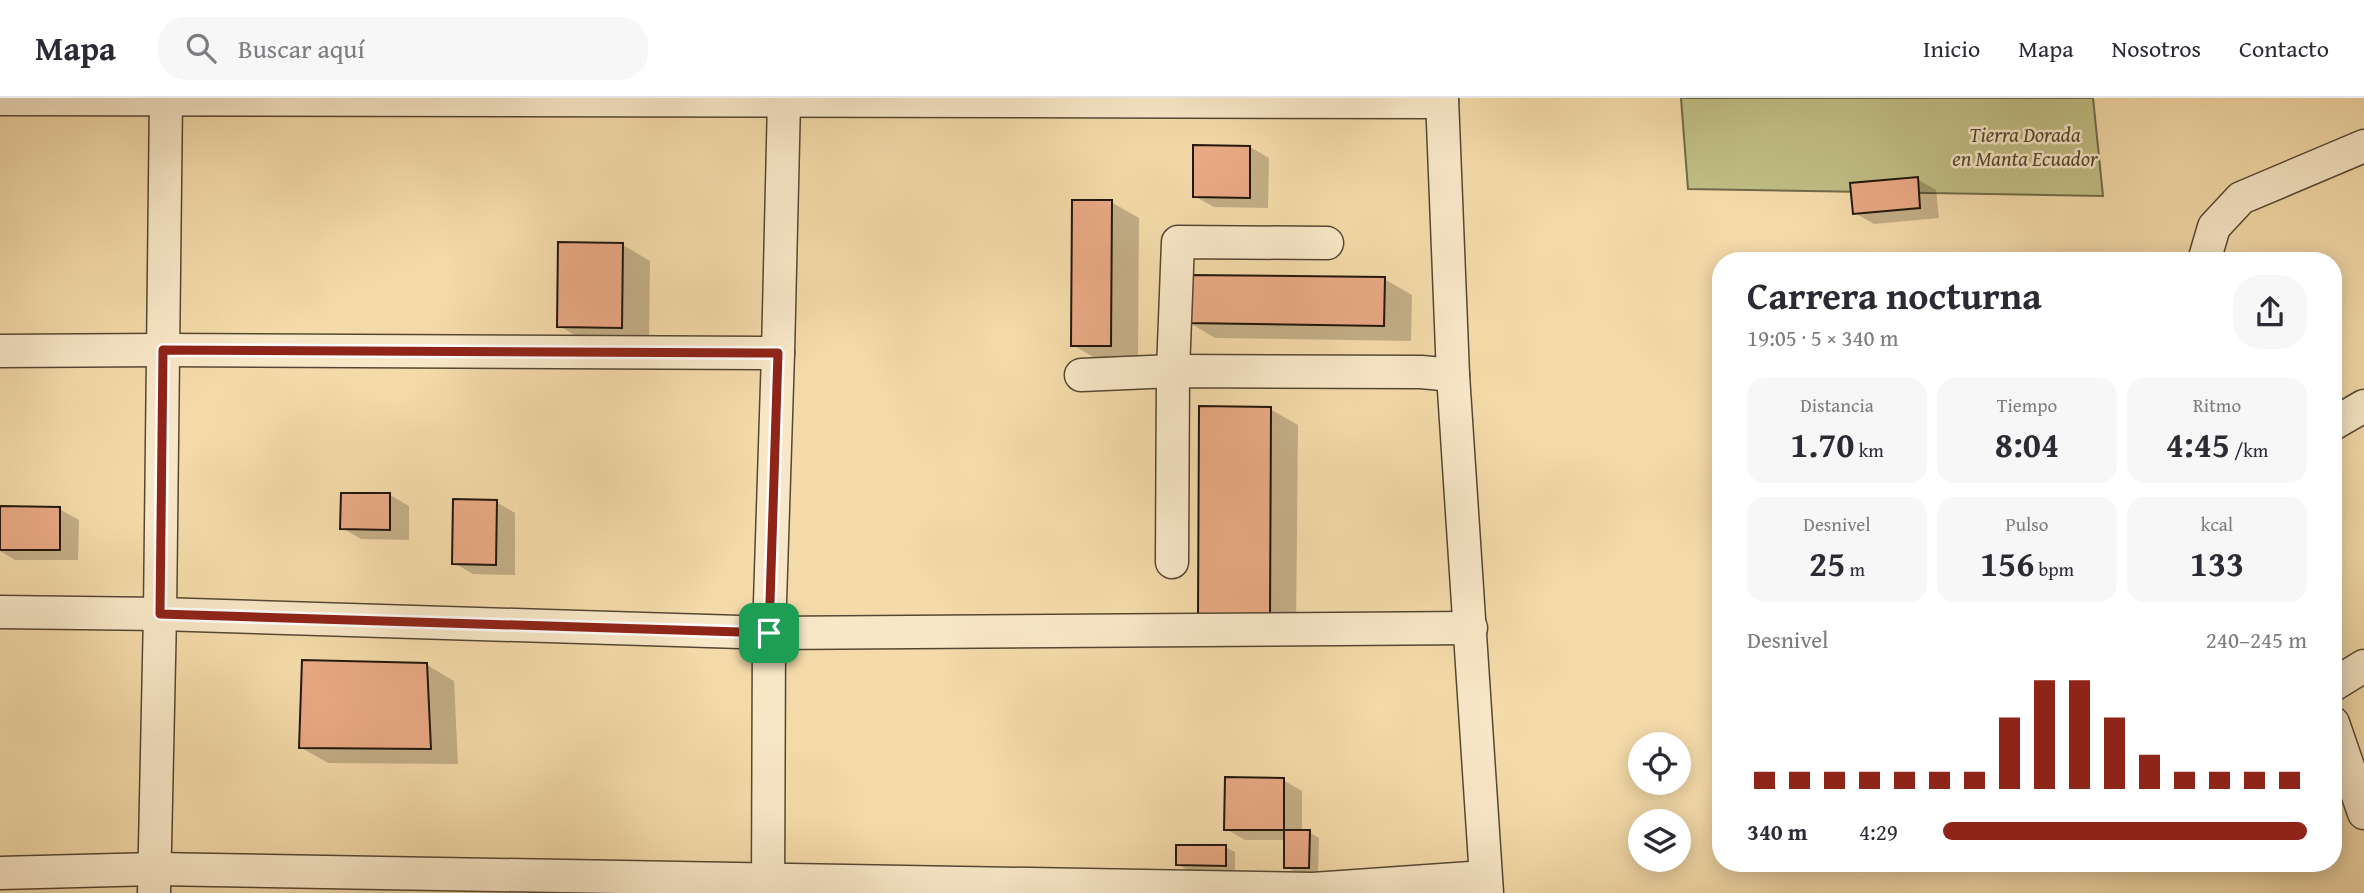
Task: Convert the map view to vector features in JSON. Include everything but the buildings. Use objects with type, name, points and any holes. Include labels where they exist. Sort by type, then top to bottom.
[{"type":"street","points":[[0,99],[1442,100],[1453,375],[1486,885],[1313,889],[768,887],[154,881],[0,873]]},
{"type":"street","points":[[154,881],[166,99]]},
{"type":"street","points":[[768,887],[769,633],[784,101]]},
{"type":"street","points":[[2207,252],[2214,227],[2241,198],[2364,146]]},
{"type":"street","points":[[1172,562],[1173,371],[1178,242],[1327,243]]},
{"type":"street","points":[[0,351],[778,353]]},
{"type":"street","points":[[1081,374],[1173,371],[1421,372],[1453,375]]},
{"type":"street","points":[[2342,419],[2364,406]]},
{"type":"street","points":[[0,612],[160,614],[769,633],[1471,628]]},
{"type":"street","points":[[2342,679],[2364,666]]},
{"type":"street","points":[[2342,749],[2364,813]]},
{"type":"green space","name":"Tierra Dorada en Manta Ecuador","points":[[1681,98],[2093,98],[2103,196],[1688,189]]},
{"type":"route","points":[[163,350],[778,353],[769,633],[160,614],[163,350]]}]
